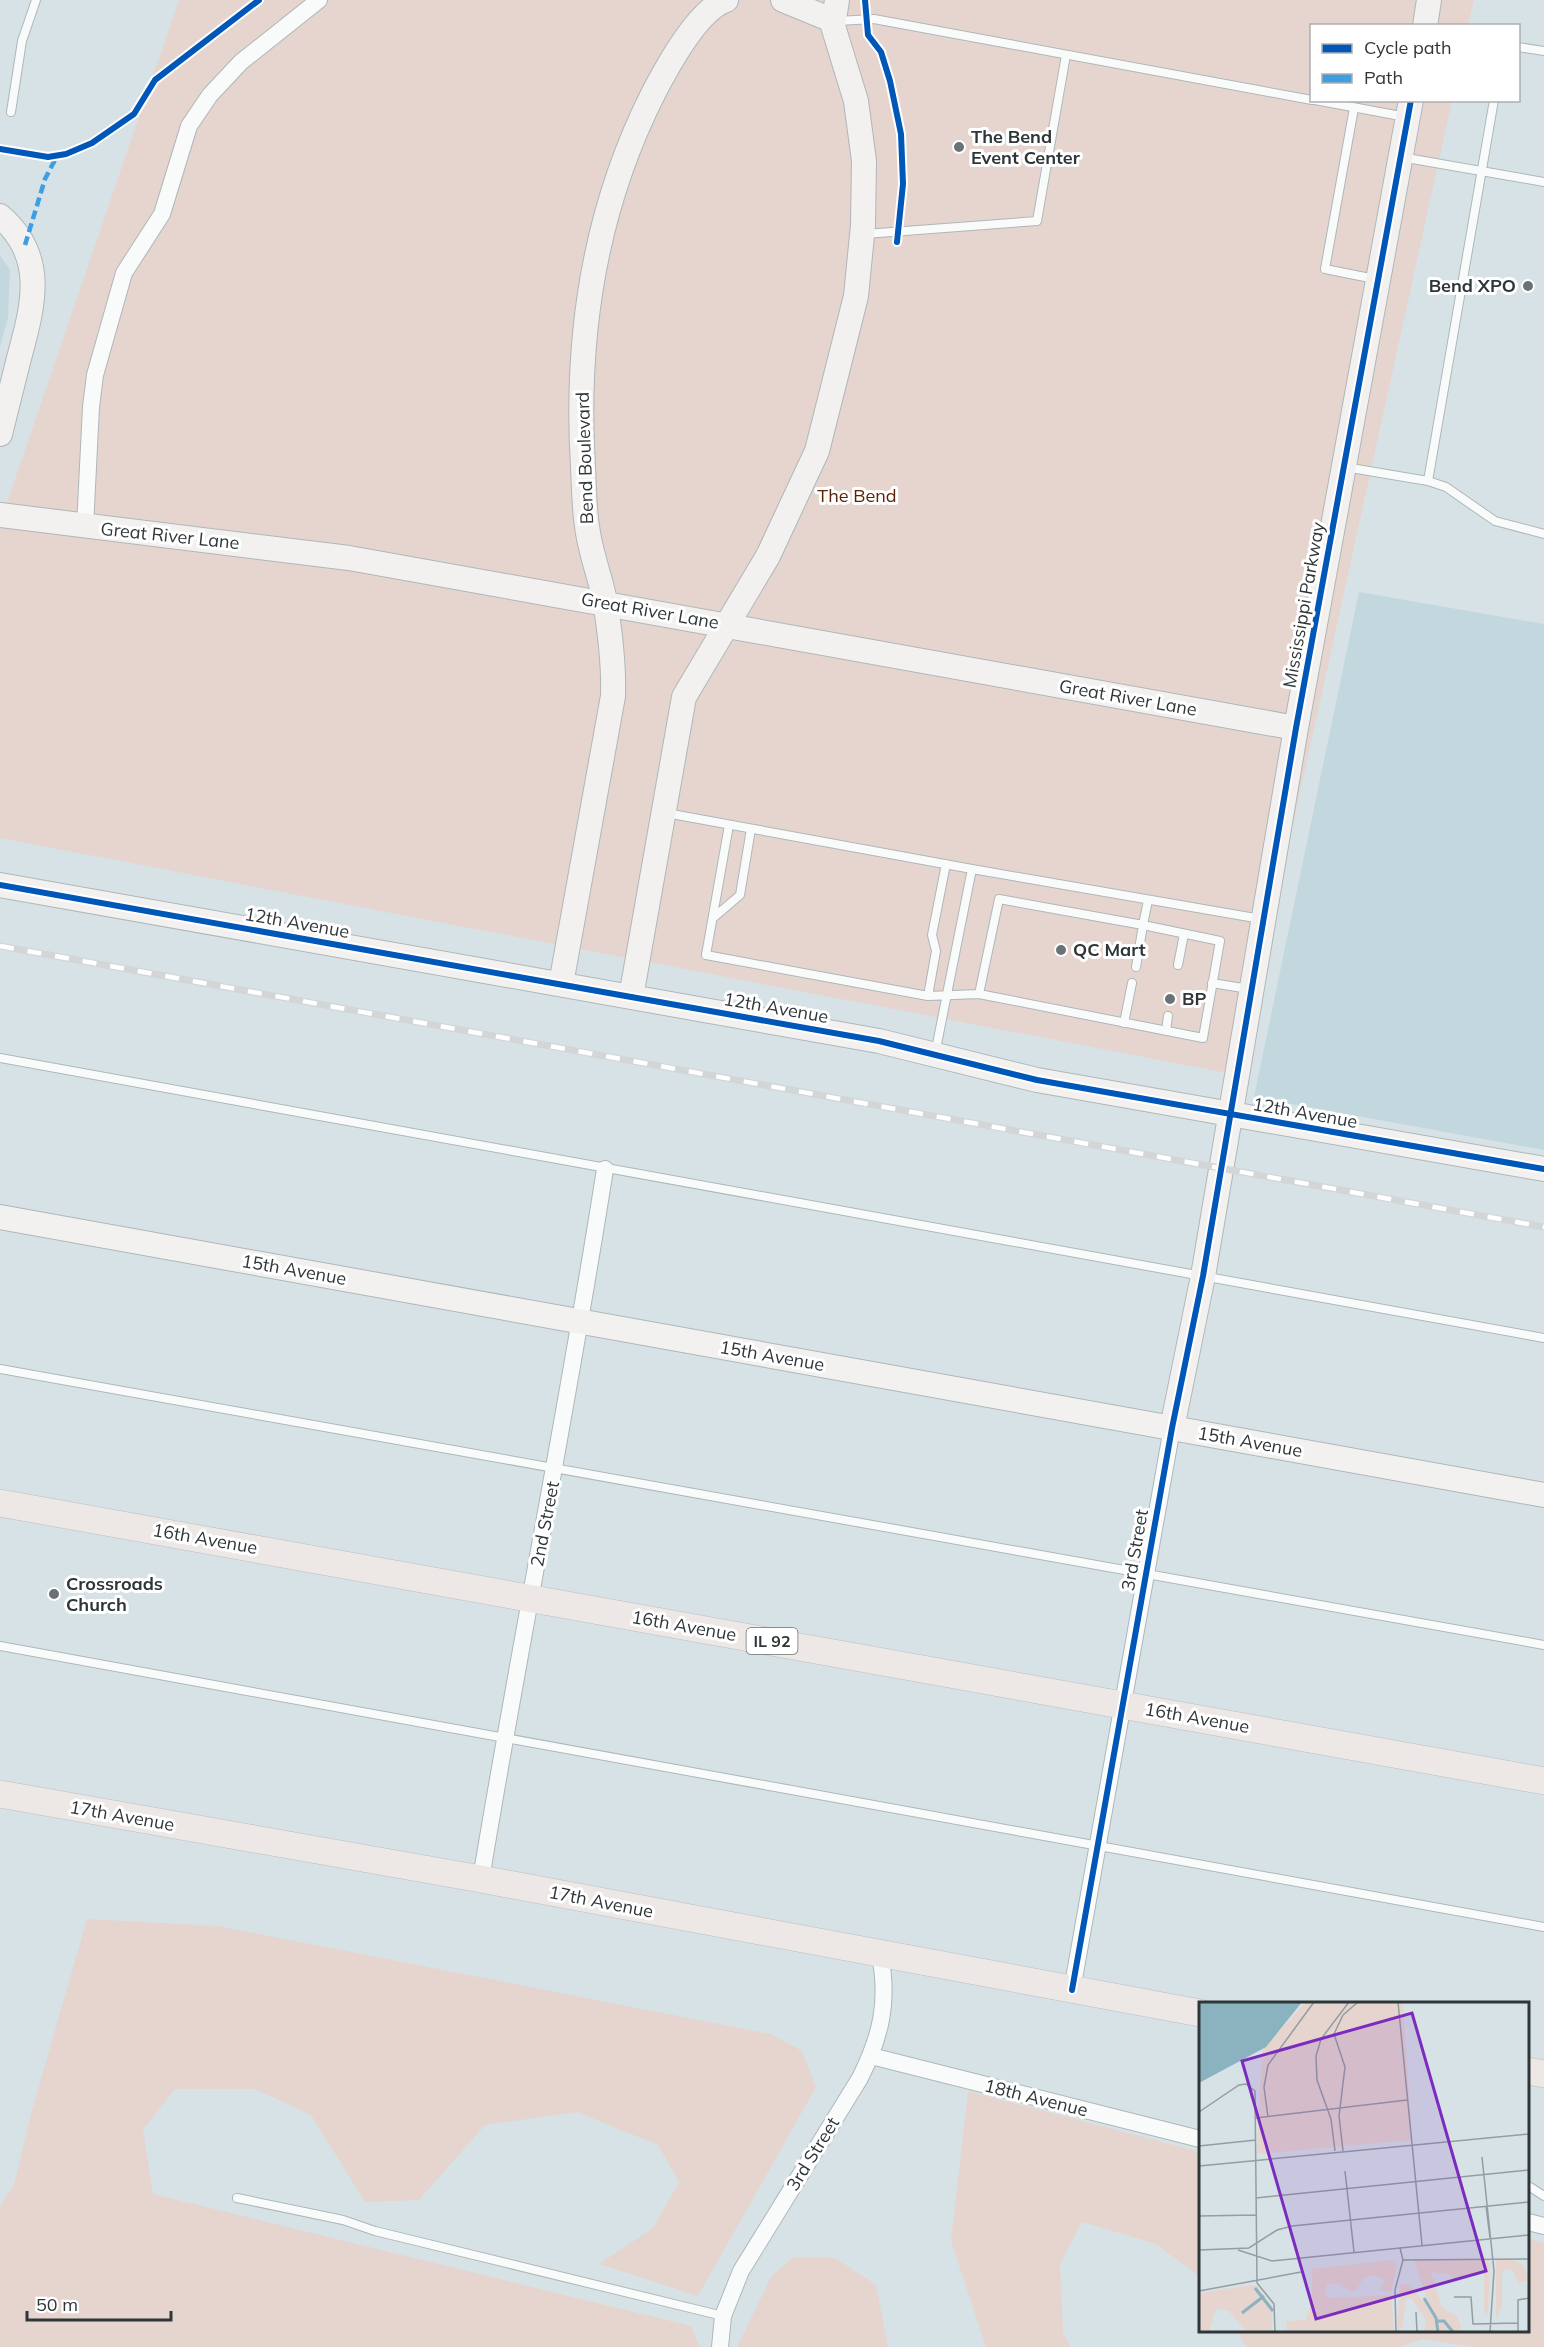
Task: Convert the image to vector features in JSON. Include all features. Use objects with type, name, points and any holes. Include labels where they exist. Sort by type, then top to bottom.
[{"type":"main road","name":"16th Avenue","points":[[0,1503],[1544,1781]]},
{"type":"main road","name":"17th Avenue","points":[[0,1794],[481,1879],[1199,2013]]},
{"type":"main road","points":[[1529,2071],[1544,2074]]},
{"type":"street","points":[[85,527],[91,407],[95,375],[124,273],[152,234],[162,214],[189,126],[210,95],[241,62],[319,0]]},
{"type":"street","name":"Bend Boulevard","points":[[561,984],[613,696],[605,602],[587,526],[581,434],[583,338],[591,281],[612,195],[632,137],[687,35],[726,0]]},
{"type":"street","points":[[631,997],[684,697],[768,556],[817,452],[856,296],[862,234],[864,161],[856,102],[836,11],[783,0]]},
{"type":"street","points":[[1425,24],[1429,0]]},
{"type":"street","name":"Mississippi Parkway","points":[[1231,1115],[1296,728],[1409,109]]},
{"type":"street","points":[[0,434],[33,304],[31,266],[25,245],[3,219]]},
{"type":"street","name":"Great River Lane","points":[[0,515],[349,558],[605,602],[1296,728]]},
{"type":"street","name":"12th Avenue","points":[[0,885],[561,984],[935,1054],[1037,1080],[1544,1169]]},
{"type":"street","name":"3rd Street","points":[[1072,1990],[1096,1846],[1231,1115]]},
{"type":"street","name":"2nd Street","points":[[481,1879],[504,1740],[581,1322],[605,1169]]},
{"type":"street","name":"15th Avenue","points":[[0,1217],[1544,1495]]},
{"type":"street","name":"3rd Street","points":[[720,2347],[723,2316],[741,2271],[854,2088],[871,2056],[884,2004],[885,1983],[880,1955]]},
{"type":"street","name":"18th Avenue","points":[[871,2056],[1199,2139]]},
{"type":"street","points":[[1529,2222],[1544,2226]]},
{"type":"lane","points":[[11,112],[22,41],[36,0]]},
{"type":"lane","points":[[836,11],[1310,99]]},
{"type":"lane","points":[[1520,47],[1544,51]]},
{"type":"lane","points":[[862,234],[1037,221],[1066,55]]},
{"type":"lane","points":[[1323,102],[1354,108],[1409,109]]},
{"type":"lane","points":[[1428,481],[1494,102]]},
{"type":"lane","points":[[1354,108],[1325,268],[1378,280]]},
{"type":"lane","points":[[1401,156],[1544,182]]},
{"type":"lane","points":[[1344,467],[1428,481],[1446,487],[1495,521],[1544,534]]},
{"type":"lane","points":[[663,813],[1264,920]]},
{"type":"lane","points":[[729,825],[706,955],[928,996],[949,993],[979,994],[1203,1038],[1220,941],[999,899],[979,994]]},
{"type":"lane","points":[[713,918],[740,895],[751,829]]},
{"type":"lane","points":[[928,996],[936,951],[932,935],[946,864]]},
{"type":"lane","points":[[935,1054],[972,869]]},
{"type":"lane","points":[[1136,966],[1148,900]]},
{"type":"lane","points":[[1178,965],[1184,934]]},
{"type":"lane","points":[[1124,1023],[1132,983]]},
{"type":"lane","points":[[1212,983],[1252,990]]},
{"type":"lane","points":[[1166,1030],[1168,1016]]},
{"type":"lane","points":[[0,1058],[1544,1338]]},
{"type":"lane","points":[[0,1369],[1544,1645]]},
{"type":"lane","points":[[0,1646],[504,1740],[1544,1927]]},
{"type":"lane","points":[[1529,2186],[1544,2187]]},
{"type":"lane","points":[[1529,2186],[1544,2196]]},
{"type":"lane","points":[[237,2198],[343,2220],[375,2231],[723,2316]]},
{"type":"shaded area","points":[[0,255],[10,270],[8,318],[0,346]]},
{"type":"shaded area","points":[[1359,592],[1544,624],[1544,1150],[1254,1097]]},
{"type":"green space","name":"The Bend","points":[[179,0],[1474,0],[1468,24],[1310,24],[1310,102],[1452,102],[1238,1075],[0,838],[0,523]]},
{"type":"green space","points":[[87,1919],[218,1926],[771,2034],[802,2051],[816,2087],[698,2296],[599,2264],[653,2228],[679,2182],[658,2145],[577,2112],[485,2125],[419,2200],[365,2202],[311,2115],[255,2089],[175,2089],[143,2129],[153,2194],[691,2326],[700,2347],[0,2347],[0,2206],[14,2185],[31,2114]]},
{"type":"green space","points":[[968,2091],[1199,2152],[1199,2276],[1156,2244],[1082,2222],[1060,2264],[1063,2333],[1071,2347],[986,2347],[951,2241]]},
{"type":"green space","points":[[1529,2239],[1544,2243],[1544,2347],[1473,2347],[1422,2339],[1399,2347],[1246,2347],[1238,2332],[1529,2332]]},
{"type":"green space","points":[[792,2258],[835,2258],[876,2285],[888,2347],[737,2347],[771,2277]]},
{"type":"railway","points":[[0,946],[1544,1227]]},
{"type":"marked path","points":[[25,245],[45,179],[57,156]]},
{"type":"cycle path","points":[[0,149],[48,157],[66,154],[92,143],[134,114],[155,80],[259,0]]},
{"type":"cycle path","points":[[865,0],[868,35],[881,52],[890,81],[901,134],[903,184],[897,242]]},
{"type":"cycle path","points":[[1072,1990],[1172,1428],[1203,1276],[1296,728],[1411,102]]},
{"type":"cycle path","points":[[0,885],[879,1041],[1037,1080],[1544,1169]]},
{"type":"place","name":"The Bend Event Center","points":[[959,147]]},
{"type":"place","name":"Bend XPO","points":[[1528,286]]},
{"type":"place","name":"QC Mart","points":[[1061,950]]},
{"type":"place","name":"BP","points":[[1170,999]]},
{"type":"place","name":"Crossroads Church","points":[[54,1594]]}]
